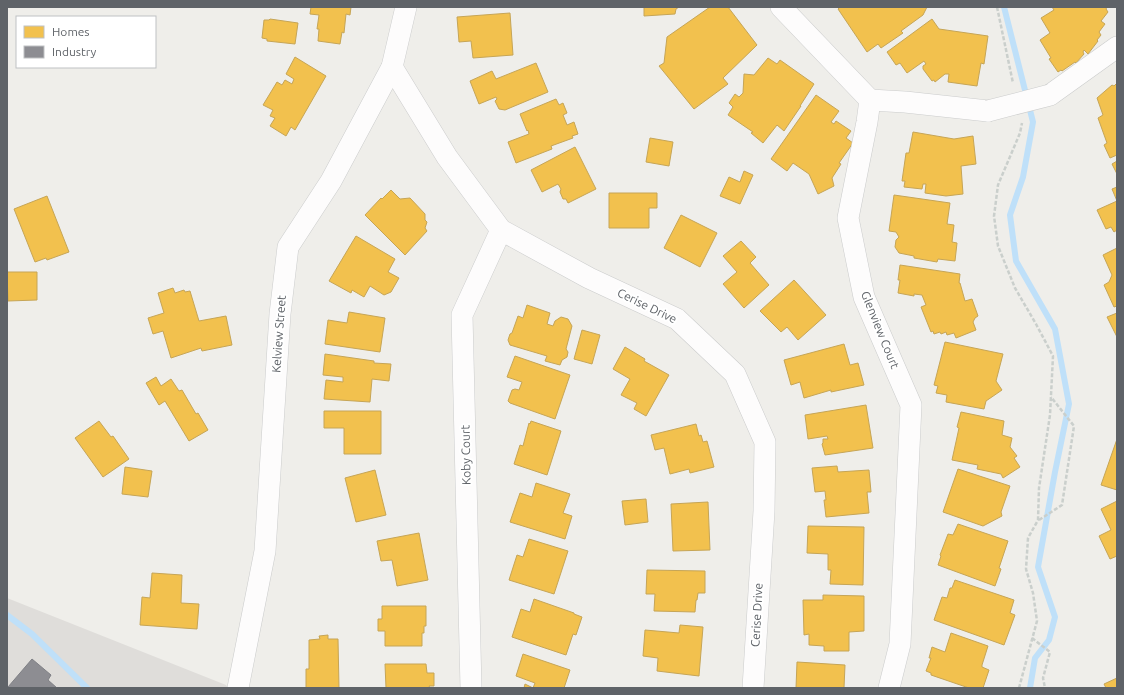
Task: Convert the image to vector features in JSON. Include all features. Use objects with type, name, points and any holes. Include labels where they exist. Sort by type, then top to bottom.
[{"type":"street","name":"Kelview Street","points":[[238,688],[265,551],[280,314],[288,247],[331,181],[392,67],[406,7]]},
{"type":"street","points":[[781,7],[870,100],[905,102],[988,111],[1050,96],[1117,47]]},
{"type":"street","name":"Cerise Drive","points":[[392,67],[447,157],[501,230],[589,278],[677,319],[734,374],[765,442],[764,511],[753,688]]},
{"type":"street","name":"Glenview Court","points":[[870,100],[848,218],[864,297],[910,405],[900,644],[889,688]]},
{"type":"street","name":"Koby Court","points":[[471,688],[462,315],[501,230]]},
{"type":"path","points":[[997,7],[1015,90]]},
{"type":"path","points":[[1019,688],[1037,621],[1033,593],[1026,569],[1028,538],[1038,520],[1039,488],[1050,415],[1053,356],[1015,288],[998,246],[994,216],[998,185],[1020,133],[1022,120]]},
{"type":"path","points":[[1038,520],[1062,505],[1074,426],[1051,397]]},
{"type":"path","points":[[1032,638],[1050,652],[1043,678],[1045,688]]},
{"type":"shaded area","points":[[7,598],[226,685],[228,688],[7,688]]},
{"type":"building: Homes","points":[[311,7],[351,7],[350,15],[346,14],[344,33],[342,32],[340,44],[318,41],[319,29],[317,29],[319,15],[310,14]]},
{"type":"building: Homes","points":[[644,7],[679,7],[676,9],[675,14],[644,16]]},
{"type":"building: Homes","points":[[710,7],[728,7],[757,45],[723,78],[728,84],[694,109],[659,66],[664,63],[667,37]]},
{"type":"building: Homes","points":[[840,7],[927,7],[923,15],[901,31],[903,33],[881,48],[878,44],[867,52],[838,9]]},
{"type":"building: Homes","points":[[1052,7],[1107,7],[1106,9],[1108,12],[1101,21],[1105,24],[1099,32],[1101,35],[1088,54],[1084,50],[1084,54],[1076,63],[1075,62],[1058,72],[1049,59],[1051,58],[1040,40],[1050,33],[1041,18],[1054,10]]},
{"type":"building: Homes","points":[[510,13],[513,55],[473,58],[471,41],[459,42],[457,17]]},
{"type":"building: Homes","points":[[270,19],[298,23],[295,44],[267,41],[267,39],[262,38],[264,20]]},
{"type":"building: Homes","points":[[932,19],[939,29],[988,36],[984,64],[981,63],[977,86],[948,82],[949,74],[945,74],[935,82],[934,80],[932,81],[923,69],[923,66],[926,64],[924,61],[907,73],[900,63],[896,65],[887,52]]},
{"type":"building: Homes","points":[[295,57],[326,76],[295,130],[291,127],[286,136],[270,126],[275,118],[270,116],[273,110],[263,105],[277,82],[282,85],[285,80],[292,84],[294,79],[286,74]]},
{"type":"building: Homes","points":[[768,58],[777,64],[780,60],[814,84],[784,131],[777,125],[763,143],[751,133],[753,132],[728,115],[733,107],[729,103],[735,94],[739,97],[743,93],[744,74],[754,75]]},
{"type":"building: Homes","points":[[536,63],[548,92],[505,110],[499,109],[495,101],[497,99],[496,97],[479,104],[470,81],[492,71],[496,79]]},
{"type":"building: Homes","points":[[1117,83],[1117,155],[1110,158],[1104,145],[1107,143],[1098,118],[1103,115],[1097,98],[1112,85],[1114,86]]},
{"type":"building: Homes","points":[[816,95],[839,111],[831,122],[834,124],[836,121],[851,131],[846,138],[853,143],[839,163],[841,164],[832,178],[834,186],[818,194],[809,174],[793,163],[787,171],[771,159]]},
{"type":"building: Homes","points":[[556,99],[559,105],[563,103],[567,113],[563,115],[567,125],[574,122],[578,134],[572,136],[573,138],[551,146],[552,149],[516,163],[508,142],[529,134],[520,114]]},
{"type":"building: Homes","points":[[913,132],[954,139],[973,136],[976,164],[961,166],[963,194],[946,196],[925,193],[926,184],[923,184],[922,189],[904,187],[905,181],[902,181],[906,153],[909,153]]},
{"type":"building: Homes","points":[[650,138],[673,142],[669,166],[646,162]]},
{"type":"building: Homes","points":[[575,147],[596,189],[568,203],[566,199],[563,199],[560,192],[561,189],[558,184],[542,192],[531,170]]},
{"type":"building: Homes","points":[[1117,161],[1117,174],[1112,164]]},
{"type":"building: Homes","points":[[744,171],[753,175],[740,204],[720,196],[729,177],[740,182]]},
{"type":"building: Homes","points":[[1117,187],[1117,201],[1112,189]]},
{"type":"building: Homes","points":[[391,190],[400,199],[410,198],[425,214],[425,220],[427,222],[425,228],[427,231],[405,255],[365,215]]},
{"type":"building: Homes","points":[[609,193],[657,193],[657,208],[649,208],[649,228],[609,228]]},
{"type":"building: Homes","points":[[894,195],[950,203],[947,224],[954,225],[952,242],[957,243],[955,261],[938,259],[937,262],[914,258],[914,256],[899,253],[895,247],[896,240],[899,237],[896,232],[889,231]]},
{"type":"building: Homes","points":[[47,196],[69,252],[47,260],[46,258],[35,262],[14,209]]},
{"type":"building: Homes","points":[[1117,201],[1117,230],[1114,232],[1111,227],[1106,229],[1097,210]]},
{"type":"building: Homes","points":[[681,215],[717,233],[700,267],[664,248]]},
{"type":"building: Homes","points":[[356,236],[395,259],[388,272],[399,278],[391,292],[384,295],[370,286],[364,297],[352,290],[351,293],[329,281]]},
{"type":"building: Homes","points":[[741,241],[756,257],[750,263],[769,285],[744,308],[723,284],[737,272],[723,256]]},
{"type":"building: Homes","points":[[1117,248],[1117,306],[1114,307],[1104,285],[1109,282],[1112,275],[1103,255]]},
{"type":"building: Homes","points":[[900,265],[960,274],[959,283],[965,301],[972,299],[978,316],[973,322],[976,330],[956,338],[954,333],[947,335],[946,332],[934,334],[933,331],[931,332],[921,307],[926,305],[922,295],[914,294],[914,296],[898,293]]},
{"type":"building: Homes","points":[[7,272],[37,272],[37,300],[8,301]]},
{"type":"building: Homes","points":[[794,280],[826,315],[798,340],[787,327],[781,332],[760,311]]},
{"type":"building: Homes","points":[[173,288],[175,293],[184,290],[185,292],[190,291],[199,321],[226,316],[232,345],[202,351],[201,348],[171,358],[163,331],[153,334],[148,318],[164,313],[158,293]]},
{"type":"building: Homes","points":[[527,305],[550,313],[547,324],[553,326],[555,321],[561,317],[568,319],[572,326],[566,349],[568,352],[567,357],[562,360],[560,365],[545,361],[547,356],[510,345],[508,340],[510,334],[512,333],[518,316],[523,318]]},
{"type":"building: Homes","points":[[349,312],[385,318],[380,352],[325,344],[328,320],[347,323]]},
{"type":"building: Homes","points":[[1117,313],[1117,337],[1107,317]]},
{"type":"building: Homes","points":[[582,330],[600,335],[592,364],[574,359]]},
{"type":"building: Homes","points":[[945,342],[1003,354],[996,381],[1002,390],[986,401],[984,409],[946,402],[947,395],[936,393],[938,386],[934,385]]},
{"type":"building: Homes","points":[[844,344],[850,365],[858,363],[864,385],[831,392],[831,390],[804,398],[800,382],[791,385],[784,360]]},
{"type":"building: Homes","points":[[625,347],[645,359],[644,361],[669,375],[646,416],[634,409],[637,403],[621,395],[630,379],[613,369]]},
{"type":"building: Homes","points":[[325,354],[374,361],[374,363],[391,364],[389,381],[372,379],[370,402],[324,399],[326,380],[343,382],[343,377],[323,375]]},
{"type":"building: Homes","points":[[515,356],[570,375],[555,419],[508,401],[512,390],[519,390],[522,382],[507,377]]},
{"type":"building: Homes","points":[[156,377],[161,386],[171,379],[179,391],[182,390],[196,414],[198,413],[208,430],[189,441],[165,401],[159,405],[146,383]]},
{"type":"building: Homes","points":[[866,405],[873,448],[825,455],[822,444],[823,439],[828,439],[827,436],[808,439],[805,415]]},
{"type":"building: Homes","points":[[324,411],[381,411],[381,454],[344,454],[344,428],[324,428]]},
{"type":"building: Homes","points":[[961,412],[1004,421],[1002,435],[1012,438],[1010,447],[1017,456],[1014,458],[1020,467],[1003,478],[1001,474],[977,469],[978,465],[952,460]]},
{"type":"building: Homes","points":[[99,421],[111,437],[113,436],[129,459],[103,477],[75,438]]},
{"type":"building: Homes","points":[[531,421],[561,431],[547,475],[514,464],[520,445],[523,446],[529,423],[530,424]]},
{"type":"building: Homes","points":[[696,424],[699,436],[701,435],[703,442],[707,441],[714,467],[690,473],[689,469],[670,474],[664,448],[655,450],[651,435]]},
{"type":"building: Homes","points":[[1117,439],[1117,490],[1101,485]]},
{"type":"building: Homes","points":[[837,466],[838,472],[869,470],[871,492],[867,492],[869,513],[826,517],[824,500],[826,500],[825,491],[815,492],[812,468]]},
{"type":"building: Homes","points":[[125,467],[152,471],[148,497],[122,494]]},
{"type":"building: Homes","points":[[958,469],[1010,486],[1001,512],[1002,516],[983,526],[943,512]]},
{"type":"building: Homes","points":[[375,470],[386,515],[356,522],[345,478]]},
{"type":"building: Homes","points":[[536,483],[570,494],[563,513],[572,516],[565,539],[510,522],[520,493],[532,497]]},
{"type":"building: Homes","points":[[646,499],[648,522],[625,525],[622,501]]},
{"type":"building: Homes","points":[[1117,501],[1117,556],[1110,559],[1099,536],[1111,530],[1101,509]]},
{"type":"building: Homes","points":[[708,502],[710,550],[673,551],[671,504]]},
{"type":"building: Homes","points":[[958,524],[1008,541],[995,586],[938,565],[948,534],[953,535]]},
{"type":"building: Homes","points":[[808,526],[864,527],[863,585],[830,584],[831,570],[828,570],[828,554],[807,553]]},
{"type":"building: Homes","points":[[419,533],[428,580],[397,586],[392,560],[381,561],[377,541]]},
{"type":"building: Homes","points":[[529,539],[568,551],[554,594],[509,580],[517,555],[523,557]]},
{"type":"building: Homes","points":[[647,570],[705,571],[705,593],[698,593],[695,612],[654,611],[655,594],[646,594]]},
{"type":"building: Homes","points":[[152,573],[182,575],[181,603],[199,604],[197,629],[140,625],[142,597],[150,598]]},
{"type":"building: Homes","points":[[955,580],[1014,600],[1010,613],[1015,615],[1004,645],[934,620],[942,597],[947,598],[950,588],[952,588]]},
{"type":"building: Homes","points":[[823,595],[864,596],[864,631],[849,632],[849,651],[824,651],[824,646],[809,645],[809,634],[804,635],[803,600],[823,600]]},
{"type":"building: Homes","points":[[534,599],[582,617],[576,635],[573,634],[566,655],[512,637],[521,609],[530,612]]},
{"type":"building: Homes","points":[[382,606],[426,606],[426,626],[424,626],[424,633],[422,633],[422,646],[385,646],[385,631],[378,631],[378,619],[382,619]]},
{"type":"building: Homes","points":[[680,625],[703,627],[699,676],[657,671],[658,658],[643,656],[645,630],[679,633]]},
{"type":"building: Homes","points":[[951,633],[988,646],[982,667],[989,670],[983,688],[969,688],[931,675],[931,673],[926,671],[931,658],[929,658],[932,647],[945,652]]},
{"type":"building: Homes","points":[[328,635],[328,639],[338,639],[339,688],[306,688],[306,669],[309,669],[309,640],[320,639],[319,636]]},
{"type":"building: Homes","points":[[523,654],[570,670],[564,688],[533,688],[535,683],[516,676]]},
{"type":"building: Homes","points":[[797,662],[845,665],[844,688],[796,688]]},
{"type":"building: Homes","points":[[385,664],[426,664],[427,673],[434,673],[434,686],[429,686],[430,688],[386,688]]},
{"type":"building: Homes","points":[[1117,678],[1117,688],[1106,688],[1104,684]]},
{"type":"building: Homes","points":[[525,684],[533,688],[524,688]]},
{"type":"building: Industry","points":[[32,659],[51,675],[48,680],[57,688],[8,687]]},
{"type":"waterway","points":[[1004,7],[1033,122],[1023,177],[1010,215],[1016,261],[1055,329],[1069,404],[1038,567],[1055,617],[1049,640],[1035,658],[1030,688]]},
{"type":"waterway","points":[[7,615],[32,634],[87,688]]}]
